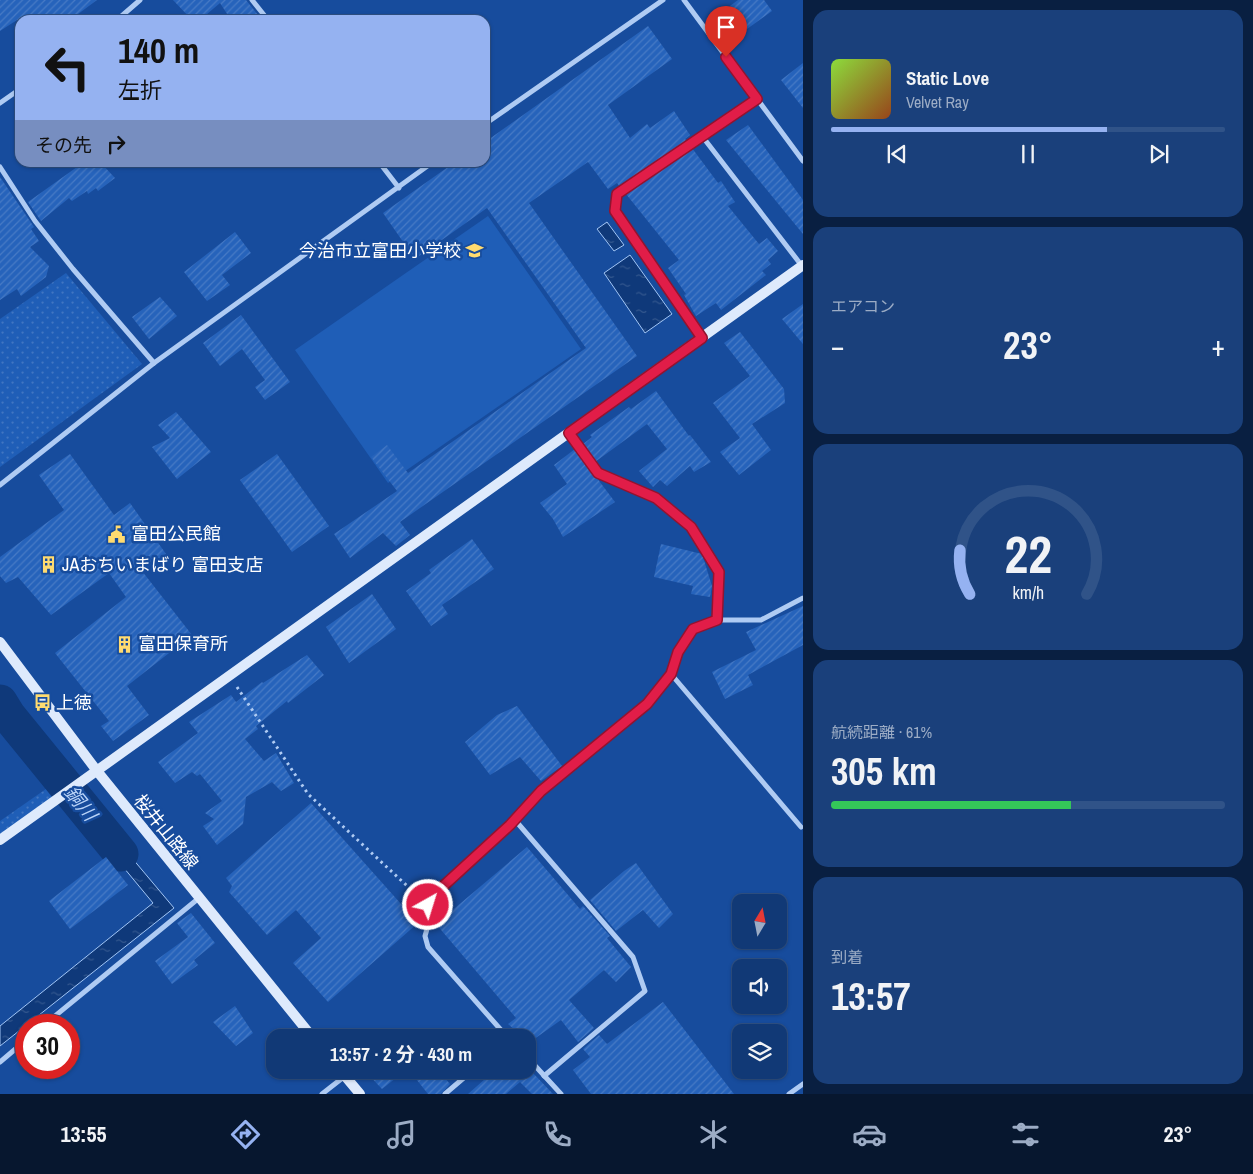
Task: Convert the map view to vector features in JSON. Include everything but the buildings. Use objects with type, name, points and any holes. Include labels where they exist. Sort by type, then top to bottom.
[{"type":"street","points":[[123,15],[140,0]]},
{"type":"street","points":[[252,0],[264,15]]},
{"type":"street","points":[[490,121],[663,0]]},
{"type":"street","points":[[684,0],[803,160]]},
{"type":"street","points":[[0,103],[15,92]]},
{"type":"street","points":[[702,338],[615,211],[617,194],[757,99]]},
{"type":"street","points":[[0,840],[802,266],[702,136]]},
{"type":"street","points":[[0,167],[35,221],[67,262],[154,363]]},
{"type":"street","points":[[383,167],[398,188]]},
{"type":"street","points":[[0,485],[154,363],[426,167]]},
{"type":"street","points":[[569,433],[598,473],[656,498],[691,527],[719,572],[717,620]]},
{"type":"street","points":[[500,1029],[428,947],[425,936],[429,922],[428,900],[515,820],[541,791],[647,704],[671,674],[678,652],[693,629],[717,620],[761,620],[803,598]]},
{"type":"street","name":"桜井山路線","points":[[0,642],[96,771],[306,1029]]},
{"type":"street","points":[[671,674],[801,827]]},
{"type":"street","points":[[515,820],[633,957],[646,991],[544,1076]]},
{"type":"street","points":[[57,1014],[199,898]]},
{"type":"street","points":[[0,1062],[15,1049]]},
{"type":"street","points":[[536,1067],[561,1094]]},
{"type":"street","points":[[322,1094],[336,1079]]},
{"type":"street","points":[[347,1079],[360,1094]]},
{"type":"street","points":[[445,1094],[462,1079]]},
{"type":"street","points":[[789,1094],[803,1084]]},
{"type":"path","points":[[230,676],[308,794],[428,905]]},
{"type":"shaded area","points":[[488,216],[581,349],[388,483],[295,350]]},
{"type":"shaded area","points":[[66,273],[142,364],[0,467],[0,319]]},
{"type":"shaded area","points":[[56,782],[64,791],[0,836],[0,821]]},
{"type":"water","points":[[607,222],[624,245],[614,251],[597,229]]},
{"type":"water","points":[[630,255],[672,314],[645,333],[604,273]]},
{"type":"water","points":[[0,694],[47,758],[37,766],[0,714]]},
{"type":"water","points":[[95,814],[174,908],[40,1014],[15,1014],[15,1034],[0,1046],[0,1026],[153,903],[85,821]]},
{"type":"waterway","name":"銅川","points":[[0,702],[8,715],[121,854]]},
{"type":"place","name":"今治市立富田小学校","points":[[475,251]]},
{"type":"place","name":"富田公民館","points":[[117,534]]},
{"type":"place","name":"JAおちいまばり 富田支店","points":[[48,565]]},
{"type":"place","name":"富田保育所","points":[[124,644]]},
{"type":"place","name":"上徳","points":[[42,703]]},
{"type":"route","points":[[428,905],[428,900],[510,825],[541,791],[647,704],[671,674],[678,652],[693,629],[717,620],[719,572],[691,527],[656,498],[598,473],[569,433],[702,338],[615,211],[617,194],[757,99],[726,57]]}]
